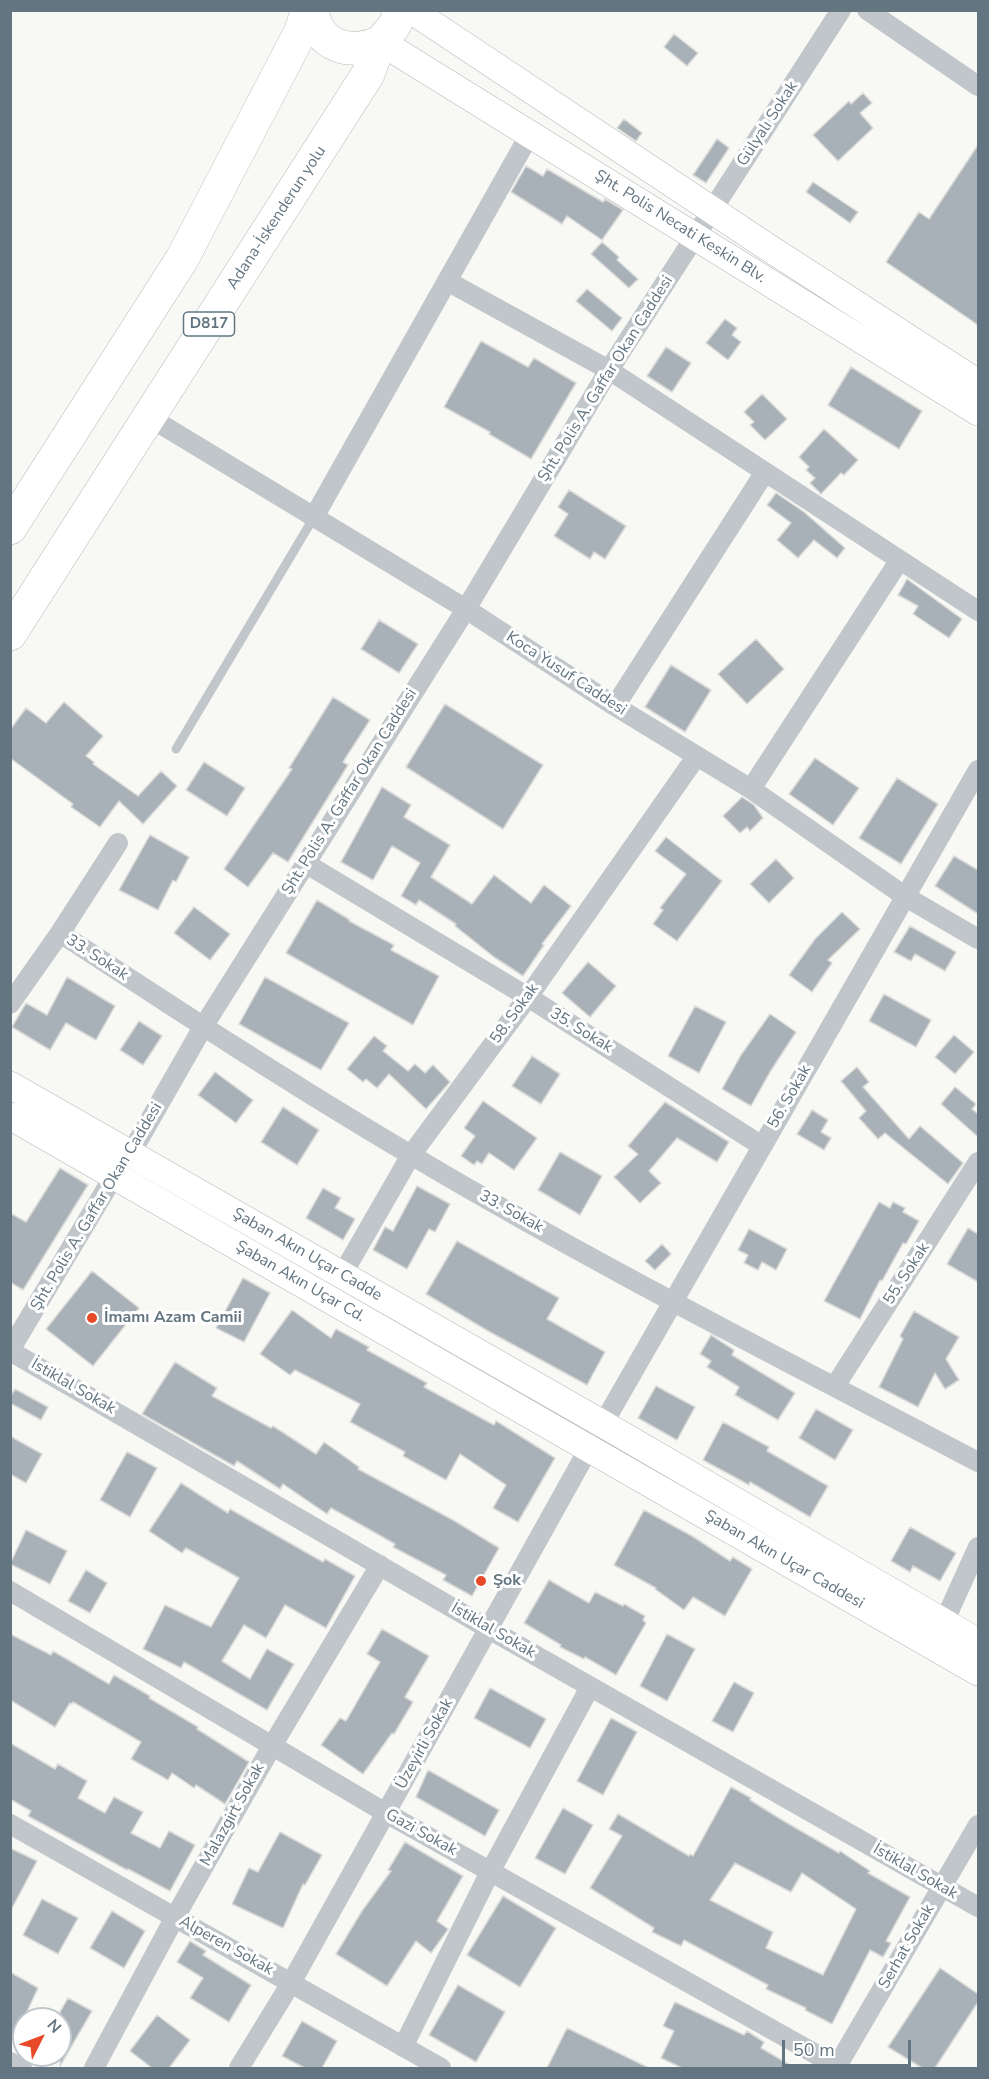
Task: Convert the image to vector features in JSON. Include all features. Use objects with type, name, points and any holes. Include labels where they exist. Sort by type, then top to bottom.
[{"type":"highway","points":[[310,10],[319,31],[328,41],[341,47],[355,50],[369,48],[381,42]]},
{"type":"highway","points":[[10,528],[182,259],[310,10]]},
{"type":"highway","name":"Adana-İskenderun yolu","points":[[10,634],[368,74],[381,42],[391,32],[398,18],[399,10]]},
{"type":"main road","name":"Şht. Polis Necati Keskin Blv.","points":[[411,10],[713,211],[978,383]]},
{"type":"main road","name":"Şht. Polis Necati Keskin Blv.","points":[[381,42],[978,412]]},
{"type":"main road","name":"Şaban Akın Uçar Cadde","points":[[10,1085],[603,1424]]},
{"type":"main road","name":"Şaban Akın Uçar Cd.","points":[[10,1116],[589,1448]]},
{"type":"main road","points":[[589,1448],[603,1424]]},
{"type":"main road","name":"Şaban Akın Uçar Caddesi","points":[[603,1424],[978,1642]]},
{"type":"main road","name":"Şaban Akın Uçar Caddesi","points":[[589,1448],[978,1672]]},
{"type":"street","name":"Gülyalı Sokak","points":[[696,237],[841,10]]},
{"type":"street","points":[[867,10],[978,86]]},
{"type":"street","points":[[314,517],[530,134]]},
{"type":"street","name":"Şht. Polis A. Gaffar Okan Caddesi","points":[[10,1350],[114,1176],[131,1153],[203,1027],[466,609],[609,370],[696,237]]},
{"type":"street","points":[[447,281],[609,370],[978,611]]},
{"type":"street","name":"Koca Yusuf Caddesi","points":[[149,417],[466,609],[615,706],[751,789],[906,897],[978,939]]},
{"type":"street","points":[[615,706],[765,472]]},
{"type":"street","points":[[751,789],[899,561]]},
{"type":"street","name":"58. Sokak","points":[[342,1275],[411,1155],[528,997],[696,757]]},
{"type":"street","name":"56. Sokak","points":[[603,1424],[978,770]]},
{"type":"street","points":[[10,1004],[60,933],[118,843]]},
{"type":"street","name":"35. Sokak","points":[[305,863],[528,997],[762,1146]]},
{"type":"street","name":"33. Sokak","points":[[60,933],[203,1027],[411,1155],[672,1302],[978,1462]]},
{"type":"street","name":"55. Sokak","points":[[834,1386],[978,1162]]},
{"type":"street","name":"İstiklal Sokak","points":[[10,1350],[489,1629],[978,1908]]},
{"type":"street","name":"Üzeyirli Sokak","points":[[239,2068],[291,1983],[589,1448]]},
{"type":"street","points":[[944,1622],[978,1547]]},
{"type":"street","name":"Malazgirt Sokak","points":[[94,2068],[175,1917],[272,1746],[380,1565]]},
{"type":"street","name":"Gazi Sokak","points":[[10,1591],[386,1813],[836,2067]]},
{"type":"street","points":[[403,2047],[490,1872],[590,1687]]},
{"type":"street","name":"Alperen Sokak","points":[[10,1824],[403,2047],[433,2067]]},
{"type":"street","name":"Serhat Sokak","points":[[836,2067],[978,1825]]},
{"type":"street","points":[[10,2062],[22,2068]]},
{"type":"lane","points":[[176,749],[314,517]]},
{"type":"building","points":[[674,34],[698,53],[687,66],[664,47]]},
{"type":"building","points":[[863,93],[872,103],[860,113],[873,128],[838,161],[813,135],[849,101],[851,104]]},
{"type":"building","points":[[624,119],[642,133],[636,141],[617,128]]},
{"type":"building","points":[[717,139],[729,148],[706,183],[693,175]]},
{"type":"building","points":[[978,145],[978,325],[886,262],[919,212],[929,219]]},
{"type":"building","points":[[526,166],[543,176],[547,169],[603,202],[605,199],[623,210],[602,240],[567,216],[562,224],[511,192]]},
{"type":"building","points":[[813,182],[858,212],[850,223],[806,192]]},
{"type":"building","points":[[602,242],[619,257],[617,260],[638,279],[629,288],[591,254]]},
{"type":"building","points":[[587,289],[622,318],[612,331],[576,301]]},
{"type":"building","points":[[725,319],[737,328],[732,335],[741,342],[728,360],[706,343]]},
{"type":"building","points":[[481,341],[528,367],[534,358],[576,383],[531,459],[489,434],[490,432],[444,407]]},
{"type":"building","points":[[666,347],[691,363],[672,392],[647,376]]},
{"type":"building","points":[[851,367],[922,411],[899,449],[828,405]]},
{"type":"building","points":[[762,394],[787,419],[765,440],[750,425],[754,422],[744,412]]},
{"type":"building","points":[[824,429],[858,460],[844,475],[841,473],[821,494],[810,483],[815,478],[806,470],[809,467],[799,457]]},
{"type":"building","points":[[569,490],[626,526],[605,559],[594,552],[590,559],[554,536],[568,514],[558,507]]},
{"type":"building","points":[[776,493],[804,512],[845,548],[837,558],[814,540],[798,558],[777,540],[791,523],[767,505]]},
{"type":"building","points":[[907,579],[962,619],[949,638],[913,614],[918,606],[898,595]]},
{"type":"building","points":[[379,620],[418,644],[399,673],[361,649]]},
{"type":"building","points":[[756,639],[784,669],[747,704],[718,674]]},
{"type":"building","points":[[671,665],[711,690],[685,732],[645,707]]},
{"type":"building","points":[[333,697],[370,720],[343,762],[348,765],[288,862],[273,853],[248,887],[224,869],[292,769],[289,768]]},
{"type":"building","points":[[64,702],[103,736],[86,756],[94,762],[93,764],[138,796],[161,771],[177,786],[143,824],[119,801],[100,827],[71,807],[73,804],[10,758],[10,730],[26,708],[46,723]]},
{"type":"building","points":[[445,704],[543,765],[503,829],[406,767]]},
{"type":"building","points":[[815,758],[859,788],[833,825],[789,794]]},
{"type":"building","points":[[204,762],[245,788],[227,816],[186,790]]},
{"type":"building","points":[[897,778],[938,804],[901,864],[859,838]]},
{"type":"building","points":[[382,787],[411,805],[404,817],[450,845],[431,877],[472,904],[494,875],[531,903],[544,885],[571,906],[542,944],[544,945],[523,976],[494,957],[455,926],[456,924],[419,900],[416,905],[401,896],[420,863],[392,846],[373,880],[341,862]]},
{"type":"building","points":[[742,797],[754,805],[763,818],[750,831],[747,827],[740,833],[723,816]]},
{"type":"building","points":[[150,835],[189,857],[176,882],[173,880],[158,910],[119,890]]},
{"type":"building","points":[[666,837],[722,881],[677,941],[653,924],[663,910],[660,908],[686,874],[655,851]]},
{"type":"building","points":[[954,856],[978,870],[978,914],[935,886]]},
{"type":"building","points":[[776,859],[794,878],[769,903],[750,884]]},
{"type":"building","points":[[317,900],[349,921],[394,945],[391,950],[439,976],[413,1025],[286,953]]},
{"type":"building","points":[[194,907],[230,934],[210,960],[174,933]]},
{"type":"building","points":[[842,912],[860,929],[828,960],[832,963],[812,992],[789,975],[815,939]]},
{"type":"building","points":[[910,926],[956,952],[945,971],[915,954],[911,961],[894,952]]},
{"type":"building","points":[[588,962],[616,986],[590,1017],[562,993]]},
{"type":"building","points":[[67,977],[115,1006],[96,1040],[66,1023],[50,1050],[12,1027],[26,1003],[47,1015]]},
{"type":"building","points":[[265,977],[349,1023],[321,1070],[239,1024]]},
{"type":"building","points":[[884,994],[931,1020],[916,1047],[869,1021]]},
{"type":"building","points":[[695,1006],[726,1022],[699,1073],[668,1056]]},
{"type":"building","points":[[770,1014],[796,1032],[751,1106],[722,1089],[741,1055]]},
{"type":"building","points":[[139,1021],[162,1036],[143,1065],[120,1050]]},
{"type":"building","points":[[954,1035],[974,1052],[955,1074],[935,1057]]},
{"type":"building","points":[[374,1036],[387,1046],[383,1051],[408,1071],[415,1064],[425,1073],[433,1065],[450,1082],[426,1109],[389,1074],[377,1088],[366,1079],[363,1082],[347,1069]]},
{"type":"building","points":[[532,1056],[560,1074],[541,1104],[512,1086]]},
{"type":"building","points":[[857,1067],[869,1082],[863,1087],[909,1139],[920,1126],[963,1163],[948,1184],[885,1133],[878,1139],[859,1118],[866,1111],[841,1081]]},
{"type":"building","points":[[215,1072],[253,1100],[236,1123],[198,1095]]},
{"type":"building","points":[[955,1087],[976,1104],[972,1109],[978,1114],[978,1137],[941,1104]]},
{"type":"building","points":[[483,1101],[537,1138],[514,1170],[489,1153],[482,1164],[477,1161],[474,1165],[461,1156],[475,1136],[464,1128]]},
{"type":"building","points":[[665,1102],[729,1142],[717,1162],[677,1138],[649,1171],[661,1183],[640,1203],[614,1177],[638,1154],[628,1146]]},
{"type":"building","points":[[283,1107],[319,1130],[297,1165],[261,1142]]},
{"type":"building","points":[[812,1110],[828,1120],[821,1132],[831,1138],[824,1150],[797,1134]]},
{"type":"building","points":[[560,1152],[602,1176],[580,1215],[538,1190]]},
{"type":"building","points":[[60,1168],[88,1185],[23,1290],[10,1282],[10,1213],[26,1222]]},
{"type":"building","points":[[417,1186],[450,1204],[435,1232],[429,1229],[407,1269],[373,1250],[385,1227],[393,1231]]},
{"type":"building","points":[[323,1188],[341,1198],[335,1208],[355,1219],[343,1240],[306,1218]]},
{"type":"building","points":[[879,1202],[890,1208],[893,1202],[905,1208],[903,1212],[919,1221],[906,1244],[903,1243],[882,1281],[880,1280],[860,1319],[824,1301]]},
{"type":"building","points":[[968,1228],[978,1234],[978,1282],[947,1264]]},
{"type":"building","points":[[749,1229],[787,1249],[776,1270],[762,1262],[758,1270],[744,1263],[748,1255],[738,1250]]},
{"type":"building","points":[[457,1241],[559,1298],[547,1319],[605,1352],[587,1385],[426,1294]]},
{"type":"building","points":[[662,1244],[671,1254],[655,1270],[645,1261]]},
{"type":"building","name":"İmamı Azam Camii","points":[[92,1271],[139,1308],[93,1366],[46,1329]]},
{"type":"building","points":[[243,1278],[270,1293],[244,1342],[216,1328]]},
{"type":"building","points":[[292,1310],[331,1338],[336,1329],[369,1347],[367,1350],[427,1383],[424,1387],[494,1425],[496,1421],[555,1458],[518,1522],[493,1508],[506,1485],[460,1454],[446,1480],[403,1456],[405,1452],[350,1422],[360,1404],[295,1370],[290,1375],[260,1354]]},
{"type":"building","points":[[914,1311],[959,1337],[946,1359],[959,1380],[945,1389],[935,1373],[918,1407],[879,1387],[903,1339],[900,1336]]},
{"type":"building","points":[[711,1335],[734,1350],[732,1355],[795,1393],[778,1420],[735,1395],[739,1387],[707,1367],[711,1361],[700,1354]]},
{"type":"building","points":[[175,1362],[217,1388],[212,1396],[271,1428],[273,1426],[316,1454],[324,1442],[359,1467],[358,1469],[453,1520],[499,1548],[472,1596],[443,1580],[446,1575],[393,1547],[395,1544],[331,1508],[327,1514],[283,1484],[280,1489],[237,1461],[234,1466],[142,1414]]},
{"type":"building","points":[[656,1386],[695,1407],[677,1440],[638,1418]]},
{"type":"building","points":[[15,1389],[48,1407],[41,1420],[10,1403],[10,1397]]},
{"type":"building","points":[[816,1409],[853,1430],[835,1460],[799,1438]]},
{"type":"building","points":[[723,1422],[769,1447],[767,1451],[828,1486],[810,1517],[750,1482],[749,1485],[703,1460]]},
{"type":"building","points":[[10,1436],[42,1454],[26,1483],[10,1474]]},
{"type":"building","points":[[127,1452],[157,1468],[130,1517],[100,1500]]},
{"type":"building","points":[[181,1483],[228,1513],[230,1509],[323,1562],[325,1559],[355,1576],[326,1628],[285,1605],[266,1638],[244,1625],[222,1661],[250,1679],[267,1649],[294,1664],[267,1710],[184,1662],[181,1668],[143,1649],[165,1605],[211,1627],[239,1578],[186,1548],[182,1553],[149,1531]]},
{"type":"building","points":[[644,1510],[692,1536],[730,1561],[733,1557],[752,1569],[725,1616],[693,1597],[684,1610],[656,1588],[614,1565]]},
{"type":"building","points":[[910,1527],[956,1553],[940,1581],[913,1566],[910,1572],[891,1561]]},
{"type":"building","points":[[26,1530],[67,1551],[50,1584],[10,1564]]},
{"type":"building","points":[[86,1570],[107,1583],[90,1613],[68,1601]]},
{"type":"building","points":[[549,1580],[589,1603],[595,1592],[645,1616],[643,1620],[646,1623],[616,1675],[585,1657],[584,1659],[560,1647],[561,1645],[524,1623]]},
{"type":"building","points":[[382,1629],[429,1656],[405,1697],[413,1702],[394,1734],[392,1733],[363,1774],[321,1745],[340,1718],[346,1721],[380,1662],[367,1654]]},
{"type":"building","points":[[10,1634],[51,1655],[53,1651],[109,1684],[114,1675],[150,1696],[149,1698],[198,1727],[197,1729],[249,1762],[225,1804],[196,1785],[194,1788],[172,1773],[168,1780],[131,1759],[141,1742],[73,1702],[70,1703],[55,1727],[10,1700]]},
{"type":"building","points":[[667,1634],[695,1649],[667,1701],[640,1686]]},
{"type":"building","points":[[734,1682],[754,1693],[733,1732],[712,1721]]},
{"type":"building","points":[[490,1688],[546,1719],[530,1748],[474,1718]]},
{"type":"building","points":[[611,1718],[637,1732],[603,1795],[577,1781]]},
{"type":"building","points":[[10,1743],[55,1769],[58,1764],[87,1781],[78,1798],[105,1813],[114,1797],[143,1812],[131,1833],[160,1848],[169,1831],[195,1845],[170,1891],[28,1816],[31,1811],[10,1799]]},
{"type":"building","points":[[428,1770],[499,1810],[485,1836],[416,1797]]},
{"type":"building","points":[[731,1787],[782,1820],[839,1853],[840,1851],[870,1871],[868,1873],[910,1897],[886,1941],[891,1943],[883,1957],[870,1950],[832,2024],[805,2010],[806,2008],[766,1989],[768,1985],[684,1940],[681,1946],[652,1932],[654,1928],[590,1888],[622,1836],[609,1829],[618,1814],[689,1856],[690,1854],[693,1856]],"holes":[[[735,1863],[791,1892],[802,1873],[856,1909],[823,1975],[766,1948],[773,1932],[710,1900]]]},
{"type":"building","points":[[563,1808],[593,1825],[565,1874],[535,1858]]},
{"type":"building","points":[[280,1832],[322,1855],[305,1885],[303,1884],[283,1928],[232,1904],[249,1868],[258,1872]]},
{"type":"building","points":[[405,1842],[463,1876],[437,1921],[448,1929],[447,1931],[431,1953],[416,1941],[387,1986],[336,1954],[362,1911],[391,1871],[388,1870]]},
{"type":"building","points":[[10,1848],[37,1861],[10,1912]]},
{"type":"building","points":[[503,1896],[556,1928],[520,1987],[467,1955]]},
{"type":"building","points":[[42,1899],[78,1918],[58,1954],[23,1935]]},
{"type":"building","points":[[112,1911],[145,1931],[124,1968],[90,1948]]},
{"type":"building","points":[[190,1941],[206,1951],[203,1955],[251,1985],[229,2022],[190,1998],[203,1978],[177,1962]]},
{"type":"building","points":[[940,1968],[978,1994],[978,2002],[935,2068],[922,2068],[888,2047]]},
{"type":"building","points":[[10,1972],[38,1988],[29,2007],[12,2007],[12,2040],[10,2043]]},
{"type":"building","points":[[458,1985],[505,2012],[476,2062],[429,2035]]},
{"type":"building","points":[[68,1998],[92,2011],[72,2045],[72,2007],[63,2007]]},
{"type":"building","points":[[675,2002],[744,2035],[747,2031],[764,2042],[761,2048],[795,2068],[682,2068],[661,2058],[674,2031],[663,2026]]},
{"type":"building","points":[[157,2015],[190,2040],[169,2068],[152,2068],[130,2051]]},
{"type":"building","points":[[302,2021],[337,2041],[322,2068],[305,2068],[282,2056]]},
{"type":"building","points":[[567,2028],[649,2068],[547,2068]]},
{"type":"place","name":"İmamı Azam Camii","points":[[92,1318]]},
{"type":"place","name":"Şok","points":[[481,1581]]}]
